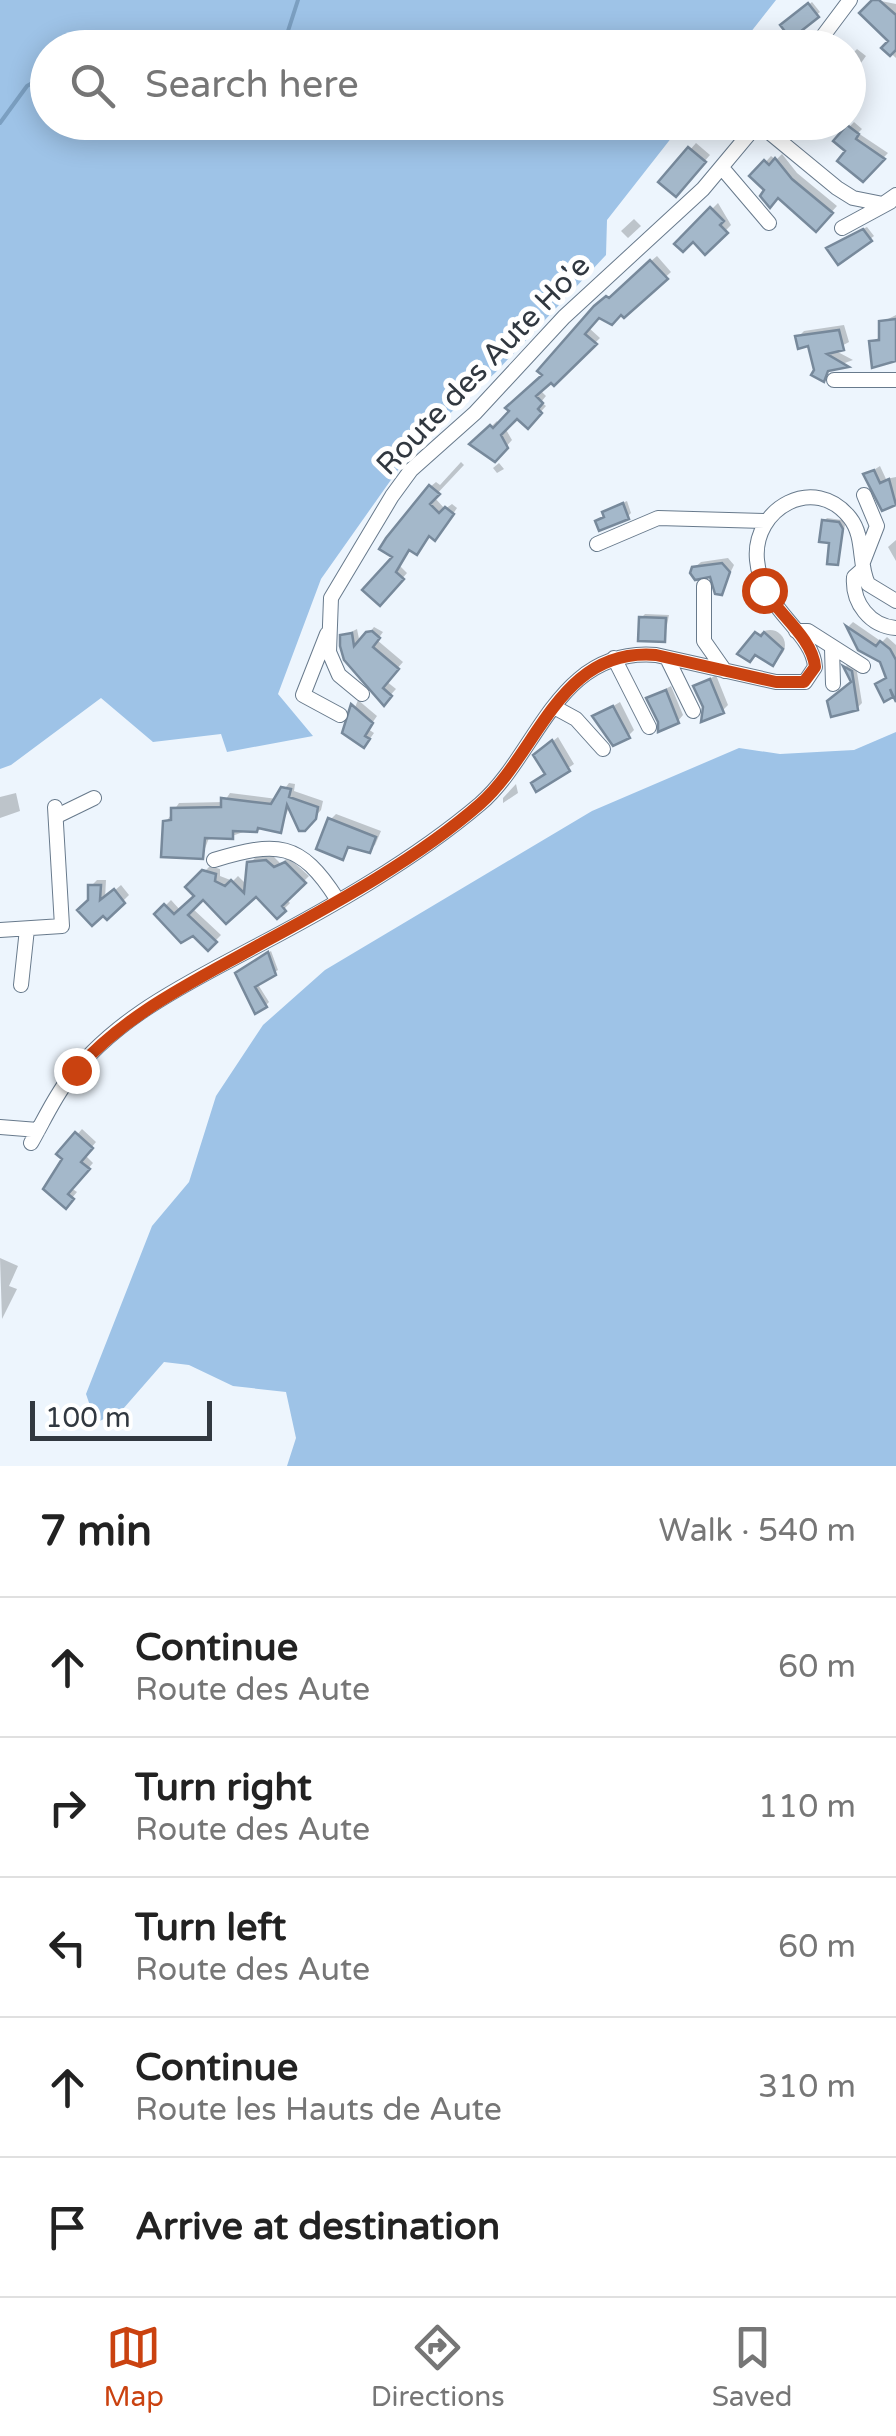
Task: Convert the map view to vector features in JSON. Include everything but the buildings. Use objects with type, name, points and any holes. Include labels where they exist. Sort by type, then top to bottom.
[{"type":"street","points":[[828,30],[850,0]]},
{"type":"street","name":"Route des Aute Ho'e","points":[[340,715],[303,695],[328,633],[331,598],[411,470],[475,413],[579,302],[722,169],[745,140]]},
{"type":"street","points":[[778,140],[836,188],[868,202],[894,200]]},
{"type":"street","points":[[722,169],[770,223]]},
{"type":"street","points":[[735,182],[756,197]]},
{"type":"street","points":[[842,228],[894,200]]},
{"type":"street","points":[[834,380],[896,380]]},
{"type":"street","points":[[864,495],[877,526],[853,587],[863,610],[885,627],[896,628]]},
{"type":"street","points":[[0,1127],[34,1137],[64,1084],[140,1012],[337,899],[483,802],[554,707],[575,684],[614,658],[636,654],[667,658],[776,682],[804,682],[812,676],[815,659],[780,616],[759,572],[757,544],[764,521],[782,506],[798,499],[827,500],[851,519],[862,566],[876,592],[896,601]]},
{"type":"street","points":[[598,544],[658,518],[764,521]]},
{"type":"street","points":[[704,586],[704,640],[725,671]]},
{"type":"street","points":[[795,631],[808,631],[863,666]]},
{"type":"street","points":[[328,633],[334,666],[362,694]]},
{"type":"street","points":[[832,648],[834,684]]},
{"type":"street","points":[[614,658],[649,727]]},
{"type":"street","points":[[667,658],[693,711]]},
{"type":"street","points":[[554,707],[576,719],[603,749]]},
{"type":"street","points":[[0,930],[62,926],[56,812],[94,798]]},
{"type":"street","points":[[214,860],[282,848],[296,851],[337,899]]},
{"type":"street","points":[[21,985],[27,929]]},
{"type":"shaded area","points":[[0,0],[776,0],[752,30],[30,30],[30,140],[670,140],[607,220],[606,255],[495,373],[417,443],[321,579],[278,694],[313,736],[227,752],[221,734],[153,742],[101,698],[11,765],[0,769]]},
{"type":"shaded area","points":[[896,732],[896,1466],[287,1466],[296,1438],[286,1392],[233,1386],[189,1365],[164,1362],[123,1409],[96,1423],[86,1394],[152,1226],[189,1182],[216,1096],[263,1025],[325,970],[592,811],[739,748],[780,754],[854,750]]},
{"type":"waterway","points":[[288,30],[298,0]]},
{"type":"waterway","points":[[0,123],[30,84]]},
{"type":"route","points":[[76,1070],[115,1032],[172,990],[366,881],[483,802],[554,707],[602,663],[636,654],[656,655],[776,682],[804,682],[815,667],[812,651],[780,616],[764,590]]}]
